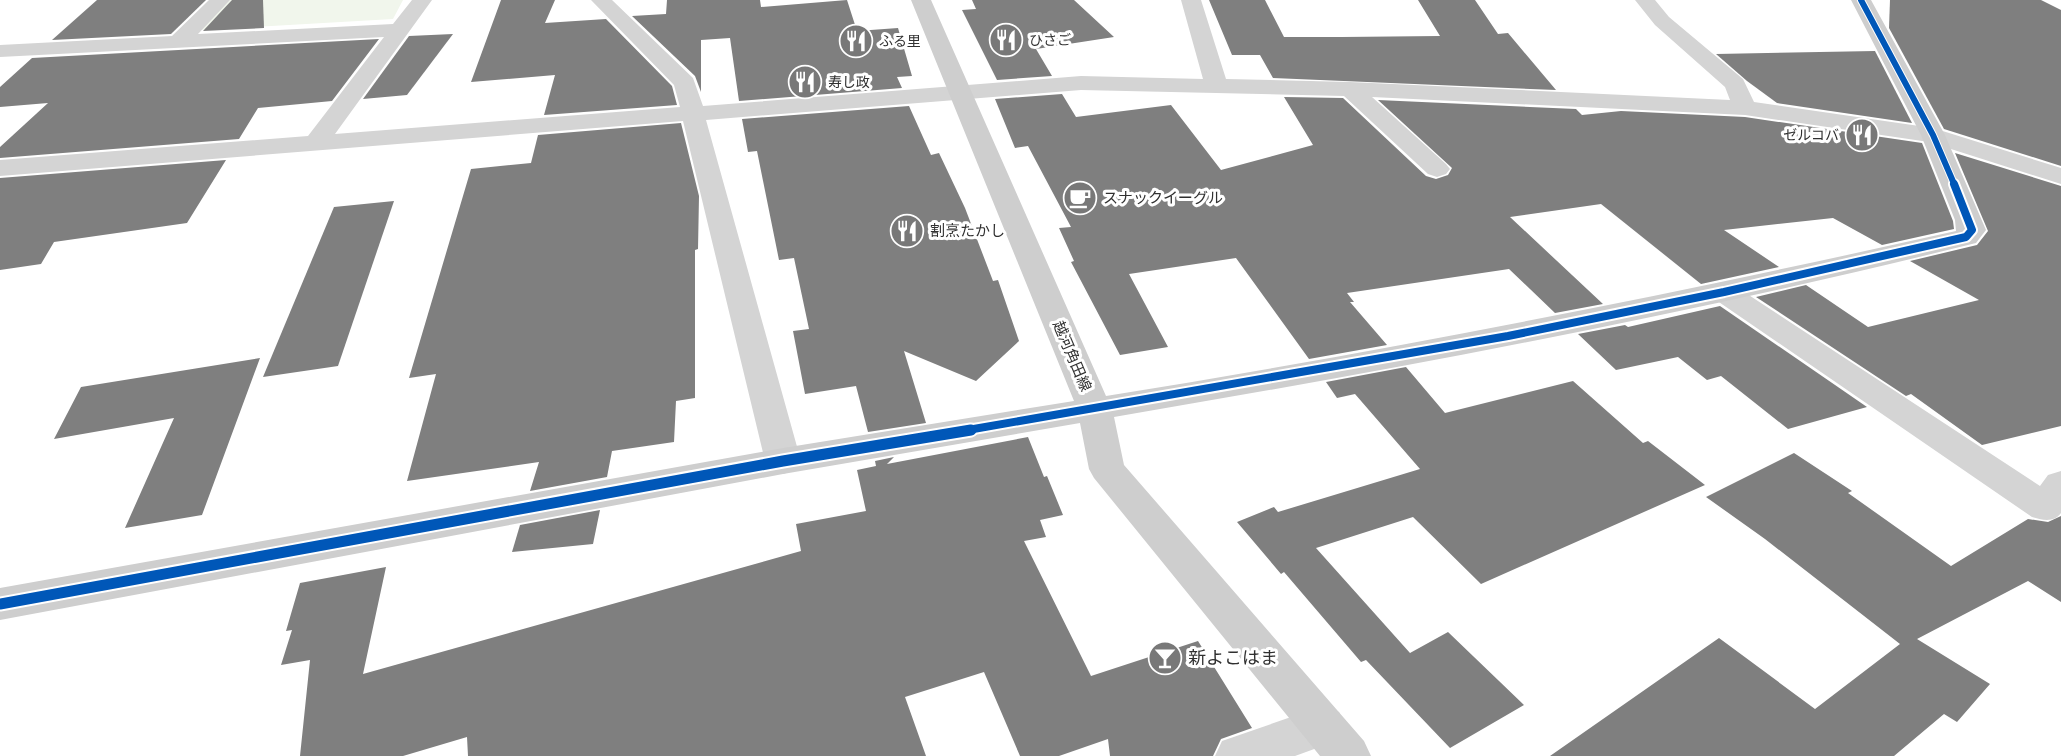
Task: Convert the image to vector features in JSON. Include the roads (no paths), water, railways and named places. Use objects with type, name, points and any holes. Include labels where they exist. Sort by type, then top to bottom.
[{"type":"street","points":[[178,42],[220,0]]},
{"type":"street","points":[[315,144],[423,0]]},
{"type":"street","points":[[601,0],[685,83],[783,461]]},
{"type":"street","name":"越河角田線","points":[[921,0],[1095,410],[1107,469],[1336,741]]},
{"type":"street","points":[[1191,0],[1216,87]]},
{"type":"street","points":[[1645,0],[1662,21],[1735,84],[1745,108]]},
{"type":"street","points":[[0,604],[783,461],[1095,410],[1508,336],[1724,292],[1966,237],[1972,230],[1969,220],[1933,135],[1861,0]]},
{"type":"street","points":[[0,51],[400,30]]},
{"type":"street","points":[[0,168],[1081,83],[1350,89],[1745,108],[1933,135],[2061,176]]},
{"type":"street","points":[[1350,89],[1437,169]]},
{"type":"street","points":[[1724,292],[2045,507],[2061,484]]},
{"type":"street","points":[[1238,756],[1336,741]]},
{"type":"place","name":"ひさご","points":[[1006,40]]},
{"type":"place","name":"ふる里","points":[[856,41]]},
{"type":"place","name":"寿し政","points":[[805,82]]},
{"type":"place","name":"ゼルコバ","points":[[1862,135]]},
{"type":"place","name":"スナックイーグル","points":[[1080,198]]},
{"type":"place","name":"割烹たかし","points":[[907,231]]},
{"type":"place","name":"新よこはま","points":[[1165,658]]}]
